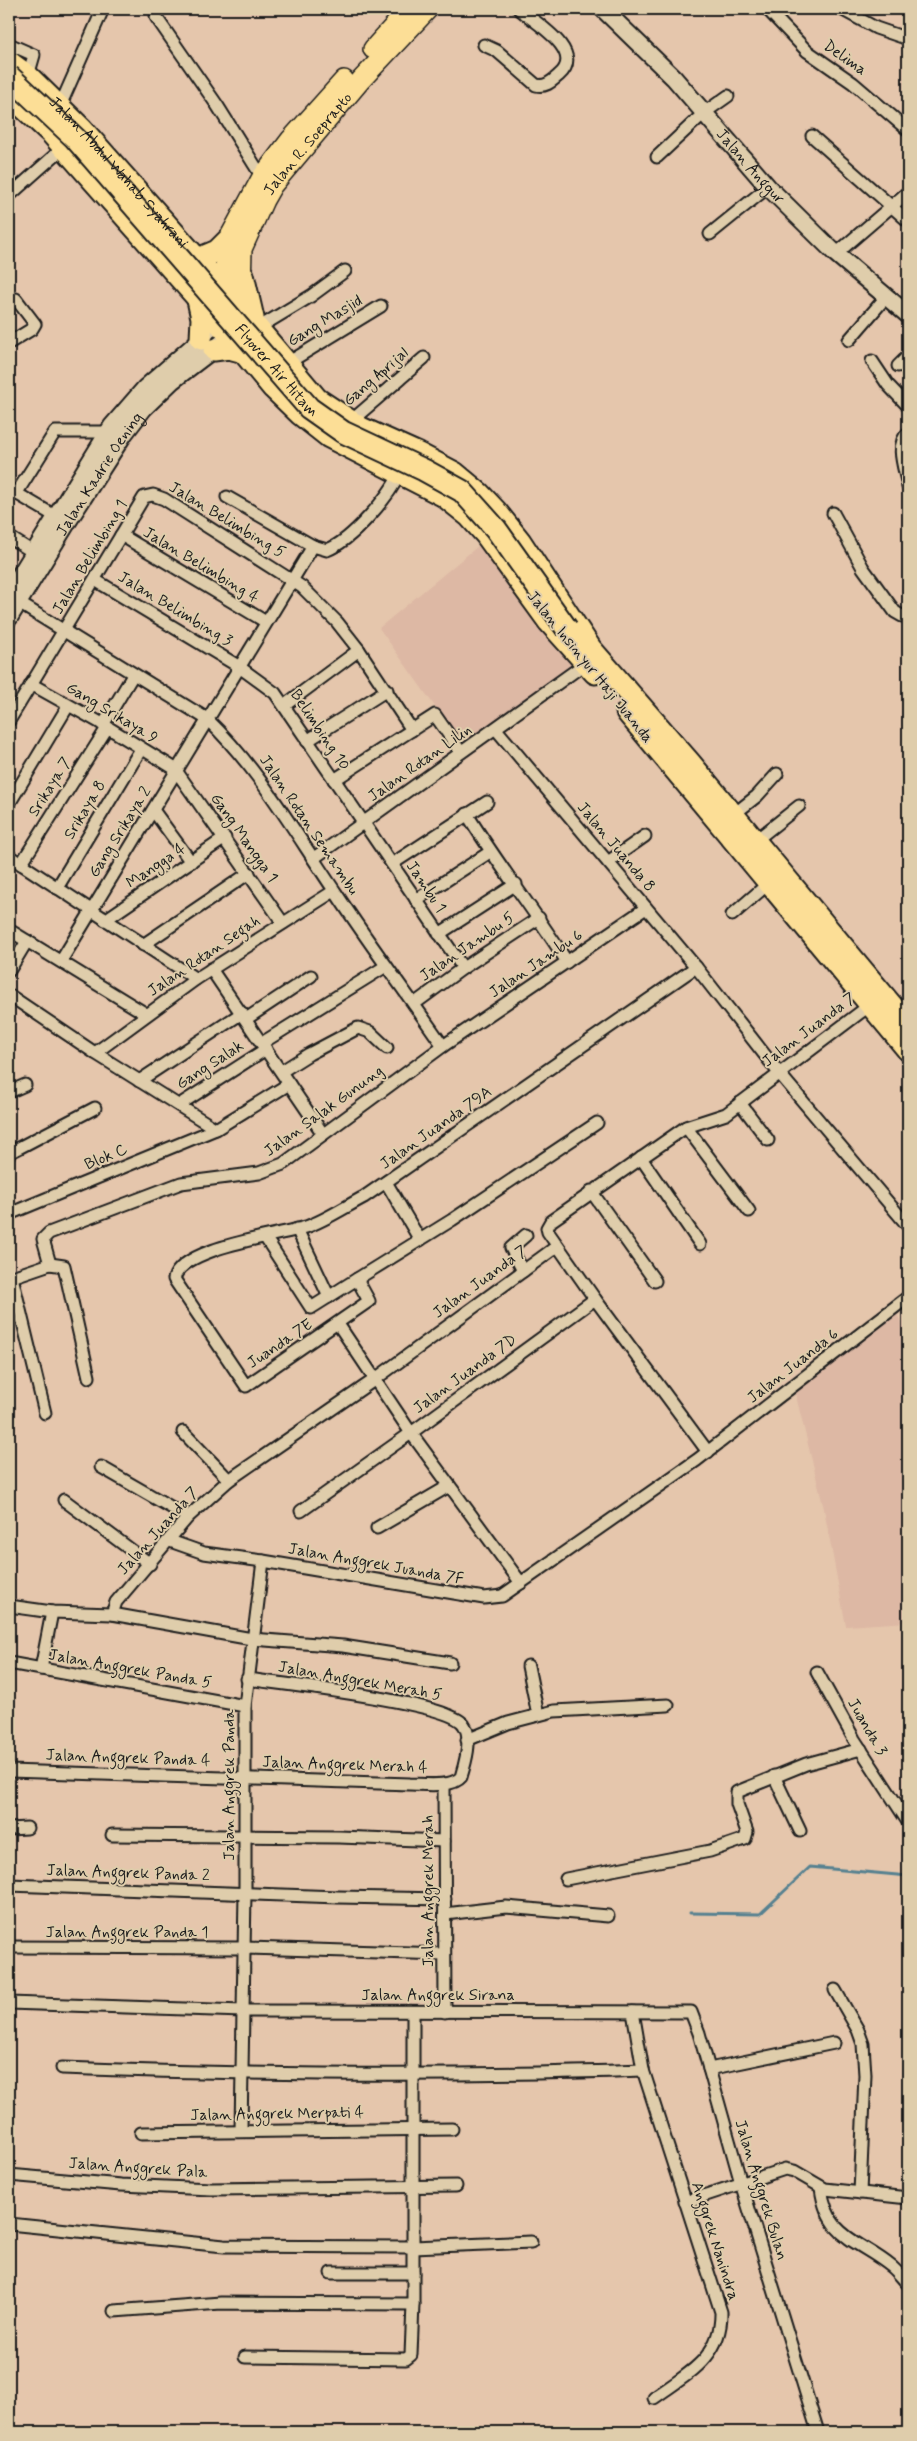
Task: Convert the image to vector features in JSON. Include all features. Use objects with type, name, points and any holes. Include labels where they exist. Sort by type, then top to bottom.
[{"type":"highway","name":"Jalan Abdul Wahab Syahrani","points":[[9,62],[18,76],[60,106],[239,306]]},
{"type":"highway","name":"Flyover Air Hitam","points":[[18,76],[75,138],[309,408],[343,432],[424,470],[462,492],[496,529],[586,657]]},
{"type":"highway","name":"Jalan Abdul Wahab Syahrani","points":[[9,94],[28,110],[64,148],[230,335]]},
{"type":"highway","points":[[108,198],[128,180]]},
{"type":"highway","points":[[198,259],[217,251],[228,240]]},
{"type":"highway","points":[[242,275],[257,327]]},
{"type":"highway","points":[[198,300],[207,345],[244,352]]},
{"type":"highway","name":"Jalan Insinyur Haji Juanda","points":[[239,306],[317,399],[350,422],[448,469],[480,493],[520,541],[586,657],[908,1025]]},
{"type":"highway","name":"Jalan Insinyur Haji Juanda","points":[[230,335],[274,388],[300,414],[322,431],[444,496],[469,516],[491,542],[549,622],[586,657],[733,815],[768,883],[908,1050]]},
{"type":"main road","name":"Jalan R. Soeprapto","points":[[216,319],[224,289],[228,240],[262,177],[291,139],[409,9]]},
{"type":"main road","name":"Jalan R. Soeprapto","points":[[230,335],[239,306],[242,249],[272,186],[361,80],[428,9]]},
{"type":"main road","name":"Jalan Anggur","points":[[602,9],[674,78],[768,186],[836,254],[908,315]]},
{"type":"main road","points":[[207,345],[216,319]]},
{"type":"main road","points":[[207,345],[230,335]]},
{"type":"main road","name":"Jalan Kadrie Oening","points":[[9,618],[12,598],[33,552],[108,432],[145,388],[207,345]]},
{"type":"main road","name":"Jalan Kadrie Oening","points":[[12,598],[144,408],[207,345]]},
{"type":"street","points":[[60,106],[103,9]]},
{"type":"street","points":[[484,45],[497,50],[536,85],[542,87],[549,84],[564,71],[568,59],[565,48],[519,9]]},
{"type":"street","name":"Delima","points":[[767,9],[807,51],[852,82],[908,130]]},
{"type":"street","points":[[841,9],[876,28],[908,39]]},
{"type":"street","points":[[156,17],[217,105],[262,177]]},
{"type":"street","points":[[9,44],[34,55],[18,76]]},
{"type":"street","points":[[657,157],[704,113],[728,96]]},
{"type":"street","points":[[812,136],[908,221]]},
{"type":"street","points":[[9,196],[64,148]]},
{"type":"street","points":[[710,234],[768,186]]},
{"type":"street","points":[[836,254],[908,192]]},
{"type":"street","points":[[257,327],[311,296],[346,271]]},
{"type":"street","points":[[849,340],[886,297]]},
{"type":"street","points":[[9,343],[32,330],[35,324],[16,299]]},
{"type":"street","name":"Gang Masjid","points":[[286,364],[382,306]]},
{"type":"street","points":[[898,366],[908,356]]},
{"type":"street","name":"Gang Aprijal","points":[[350,422],[424,358]]},
{"type":"street","points":[[872,361],[888,385],[908,406]]},
{"type":"street","points":[[55,516],[12,491],[54,432],[108,432]]},
{"type":"street","points":[[908,433],[901,446],[908,488]]},
{"type":"street","points":[[227,497],[313,546],[327,550],[340,545],[381,501],[400,473]]},
{"type":"street","name":"Jalan Belimbing 5","points":[[144,498],[153,495],[164,499],[292,578],[330,615],[359,650],[412,730]]},
{"type":"street","name":"Jalan Belimbing 1","points":[[9,721],[144,498]]},
{"type":"street","points":[[833,513],[863,568],[895,612],[902,616],[908,615]]},
{"type":"street","name":"Jalan Belimbing 4","points":[[121,534],[266,622]]},
{"type":"street","points":[[9,537],[33,552]]},
{"type":"street","name":"Gang Srikaya 2","points":[[61,962],[90,911],[177,771],[238,666],[313,546]]},
{"type":"street","name":"Jalan Belimbing 3","points":[[95,580],[238,666]]},
{"type":"street","name":"Jalan Rotan Semambu","points":[[12,598],[63,632],[207,719],[229,741],[266,787],[334,891],[444,1046]]},
{"type":"street","points":[[285,705],[359,650]]},
{"type":"street","points":[[496,729],[586,657]]},
{"type":"street","name":"Belimbing 10","points":[[238,666],[264,684],[285,705],[362,824]]},
{"type":"street","name":"Srikaya 7","points":[[21,864],[105,726],[133,674]]},
{"type":"street","name":"Gang Srikaya 9","points":[[31,684],[105,726],[177,771]]},
{"type":"street","points":[[308,741],[387,690]]},
{"type":"street","points":[[9,804],[68,706]]},
{"type":"street","points":[[334,780],[436,715],[458,748]]},
{"type":"street","name":"Jalan Rotan Lilin","points":[[314,858],[496,729]]},
{"type":"street","name":"Jalan Juanda 8","points":[[496,729],[696,967],[779,1073]]},
{"type":"street","name":"Srikaya 8","points":[[57,888],[141,749]]},
{"type":"street","name":"Gang Mangga 1","points":[[177,771],[283,923]]},
{"type":"street","points":[[733,815],[757,796],[777,774]]},
{"type":"street","points":[[392,864],[487,802]]},
{"type":"street","points":[[747,841],[799,806]]},
{"type":"street","points":[[153,810],[191,862]]},
{"type":"street","points":[[467,814],[490,852],[540,918],[567,962]]},
{"type":"street","name":"Jambu 1","points":[[362,824],[392,864],[463,968]]},
{"type":"street","points":[[608,862],[645,836]]},
{"type":"street","name":"Mangga 4","points":[[105,920],[225,838]]},
{"type":"street","points":[[416,900],[490,852]]},
{"type":"street","points":[[9,856],[90,911],[196,978]]},
{"type":"street","points":[[143,945],[249,873]]},
{"type":"street","points":[[732,915],[768,883]]},
{"type":"street","points":[[439,934],[516,884]]},
{"type":"street","name":"Jalan Rotan Segah","points":[[95,1053],[196,978],[334,891]]},
{"type":"street","name":"Jalan Jambu 6","points":[[444,1046],[646,908]]},
{"type":"street","name":"Jalan Jambu 5","points":[[414,1004],[463,968],[540,918]]},
{"type":"street","points":[[9,930],[146,1014]]},
{"type":"street","points":[[9,971],[27,941]]},
{"type":"street","name":"Gang Salak","points":[[9,995],[95,1053],[179,1105],[264,1046],[386,966]]},
{"type":"street","name":"Jalan Juanda 79A","points":[[208,1333],[174,1279],[175,1275],[186,1265],[218,1247],[297,1230],[336,1213],[386,1182],[696,967]]},
{"type":"street","points":[[211,969],[324,1134]]},
{"type":"street","points":[[139,1081],[311,976]]},
{"type":"street","name":"Jalan Juanda 7","points":[[112,1614],[116,1602],[170,1541],[188,1517],[229,1480],[374,1380],[556,1247],[547,1231],[550,1222],[591,1191],[686,1127],[722,1116],[870,1004]]},
{"type":"street","points":[[282,1072],[308,1054],[358,1028],[370,1032],[387,1048]]},
{"type":"street","name":"Jalan Salak Gunung","points":[[50,1264],[43,1239],[49,1233],[181,1183],[259,1174],[273,1169],[444,1046]]},
{"type":"street","points":[[779,1073],[908,1226]]},
{"type":"street","name":"Blok C","points":[[9,1214],[216,1129],[290,1084]]},
{"type":"street","points":[[9,1092],[24,1085]]},
{"type":"street","points":[[740,1103],[768,1140]]},
{"type":"street","points":[[179,1105],[216,1129]]},
{"type":"street","points":[[9,1153],[95,1108]]},
{"type":"street","points":[[265,1237],[312,1308],[420,1240],[597,1122]]},
{"type":"street","points":[[686,1127],[749,1211]]},
{"type":"street","points":[[641,1158],[700,1244]]},
{"type":"street","points":[[386,1182],[420,1240]]},
{"type":"street","points":[[591,1191],[655,1282]]},
{"type":"street","points":[[297,1230],[329,1297]]},
{"type":"street","points":[[523,1271],[511,1248],[526,1235]]},
{"type":"street","points":[[556,1247],[708,1452]]},
{"type":"street","points":[[44,1413],[11,1278],[50,1264],[64,1266],[89,1377]]},
{"type":"street","points":[[357,1279],[369,1301],[338,1324],[411,1433],[522,1583]]},
{"type":"street","name":"Jalan Juanda 6","points":[[484,1598],[502,1596],[697,1460],[908,1298]]},
{"type":"street","name":"Jalan Juanda 7D","points":[[300,1511],[595,1299]]},
{"type":"street","name":"Juanda 7E","points":[[208,1333],[246,1386],[338,1324]]},
{"type":"street","points":[[183,1432],[229,1480]]},
{"type":"street","points":[[101,1467],[188,1517]]},
{"type":"street","points":[[377,1528],[449,1486]]},
{"type":"street","points":[[64,1500],[150,1564]]},
{"type":"street","name":"Jalan Anggrek Juanda 7F","points":[[170,1541],[198,1552],[484,1598]]},
{"type":"street","name":"Jalan Anggrek Panda","points":[[241,2130],[246,1835],[245,1706],[263,1561]]},
{"type":"street","points":[[9,1606],[52,1612],[112,1614],[252,1638],[343,1646],[450,1663]]},
{"type":"street","points":[[41,1670],[52,1612]]},
{"type":"street","name":"Jalan Anggrek Panda 5","points":[[9,1663],[245,1706]]},
{"type":"street","points":[[528,1666],[538,1715]]},
{"type":"street","name":"Juanda 3","points":[[818,1672],[860,1749],[908,1822]]},
{"type":"street","name":"Jalan Anggrek Merah 5","points":[[247,1679],[386,1700],[440,1711],[463,1723],[467,1740]]},
{"type":"street","points":[[444,1784],[457,1781],[462,1774],[467,1740],[508,1723],[554,1711],[668,1705]]},
{"type":"street","points":[[566,1879],[710,1851],[744,1839],[748,1832],[735,1797],[737,1792],[806,1764],[860,1749]]},
{"type":"street","name":"Jalan Anggrek Panda 4","points":[[9,1770],[246,1778]]},
{"type":"street","points":[[774,1776],[800,1831]]},
{"type":"street","name":"Jalan Anggrek Merah 4","points":[[246,1778],[444,1784]]},
{"type":"street","name":"Jalan Anggrek Merah","points":[[444,1784],[445,2012]]},
{"type":"street","points":[[9,1828],[27,1828]]},
{"type":"street","points":[[112,1835],[246,1835],[444,1841]]},
{"type":"street","name":"Jalan Anggrek Panda 2","points":[[9,1885],[444,1899]]},
{"type":"street","points":[[445,1914],[506,1908],[608,1916]]},
{"type":"street","name":"Jalan Anggrek Panda 1","points":[[9,1948],[244,1948],[444,1954]]},
{"type":"street","points":[[835,1990],[858,2030],[862,2044],[865,2075],[860,2193]]},
{"type":"street","points":[[9,2004],[243,2011]]},
{"type":"street","name":"Jalan Anggrek Sirana","points":[[243,2011],[633,2012]]},
{"type":"street","points":[[245,2357],[406,2359],[412,2353],[413,2012]]},
{"type":"street","name":"Jalan Anggrek Bulan","points":[[633,2012],[692,2013],[741,2183],[818,2432]]},
{"type":"street","name":"Anggrek Nanindra","points":[[633,2012],[643,2070],[685,2202],[721,2306],[720,2329],[707,2358],[654,2398]]},
{"type":"street","points":[[709,2069],[834,2043]]},
{"type":"street","points":[[62,2068],[241,2074],[528,2074],[643,2070]]},
{"type":"street","name":"Jalan Anggrek Merpati 4","points":[[141,2132],[452,2129]]},
{"type":"street","points":[[685,2202],[785,2169],[794,2171],[821,2188],[908,2198]]},
{"type":"street","name":"Jalan Anggrek Pala","points":[[9,2175],[143,2187],[266,2189],[456,2186]]},
{"type":"street","points":[[821,2188],[824,2207],[835,2225],[851,2241],[892,2267],[908,2284]]},
{"type":"street","points":[[9,2224],[224,2246],[413,2247],[531,2242]]},
{"type":"street","points":[[330,2273],[413,2273]]},
{"type":"street","points":[[114,2310],[221,2303],[413,2304]]},
{"type":"shaded area","points":[[484,541],[578,666],[476,740],[468,728],[456,736],[379,628]]},
{"type":"shaded area","points":[[896,1313],[908,1334],[908,1622],[846,1626],[824,1509],[795,1392]]},
{"type":"waterway","points":[[690,1913],[760,1914],[810,1867],[908,1876]]}]
